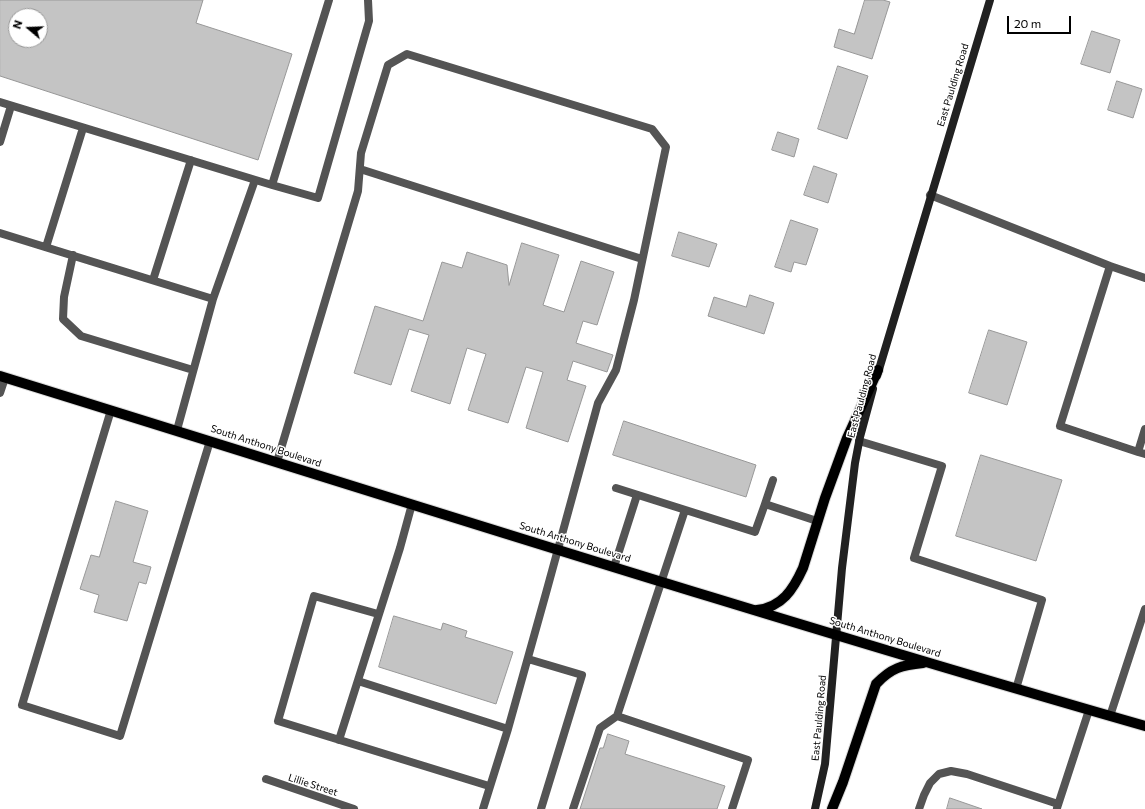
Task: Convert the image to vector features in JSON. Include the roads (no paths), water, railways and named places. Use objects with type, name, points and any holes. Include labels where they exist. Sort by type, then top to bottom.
[{"type":"main road","name":"East Paulding Road","points":[[815,809],[825,764],[842,568],[855,462],[878,370],[990,0]]},
{"type":"main road","points":[[755,610],[766,609],[777,604],[785,597],[792,588],[803,568],[847,438],[878,370]]},
{"type":"main road","name":"South Anthony Boulevard","points":[[2,377],[177,430],[662,582],[1016,689],[1145,726]]},
{"type":"main road","points":[[832,809],[843,782],[876,684],[884,675],[895,668],[908,664],[927,662]]},
{"type":"street","points":[[272,185],[329,0]]},
{"type":"street","points":[[0,102],[318,198],[369,21],[368,0]]},
{"type":"street","points":[[277,462],[358,191],[361,153],[388,65],[408,54],[652,129],[666,147],[616,370],[598,403],[528,659],[483,809]]},
{"type":"street","points":[[0,142],[11,106]]},
{"type":"street","points":[[46,247],[84,128]]},
{"type":"street","points":[[153,280],[191,160]]},
{"type":"street","points":[[360,169],[642,258]]},
{"type":"street","points":[[177,430],[213,299],[255,180]]},
{"type":"street","points":[[930,195],[1110,266],[1145,278]]},
{"type":"street","points":[[0,233],[213,299]]},
{"type":"street","points":[[73,255],[64,297],[64,318],[81,336],[193,370]]},
{"type":"street","points":[[1110,266],[1060,426],[1142,453],[1145,429]]},
{"type":"street","points":[[0,393],[2,377]]},
{"type":"street","points":[[111,410],[22,705],[120,736],[210,441]]},
{"type":"street","points":[[860,441],[942,466],[914,558],[1042,600],[1016,689]]},
{"type":"street","points":[[616,488],[756,532],[773,480]]},
{"type":"street","points":[[614,567],[638,495]]},
{"type":"street","points":[[339,740],[400,548],[412,504]]},
{"type":"street","points":[[765,504],[818,521]]},
{"type":"street","points":[[573,809],[600,728],[617,716],[686,510]]},
{"type":"street","points":[[378,614],[314,596],[278,721],[489,786]]},
{"type":"street","points":[[1110,716],[1142,632],[1145,609]]},
{"type":"street","points":[[528,659],[582,675],[541,809]]},
{"type":"street","points":[[358,681],[508,729]]},
{"type":"street","points":[[919,809],[930,783],[939,774],[951,771],[967,774],[1057,807],[1089,710]]},
{"type":"street","points":[[617,716],[748,760],[732,809]]},
{"type":"street","name":"Lillie Street","points":[[266,780],[354,809]]}]
